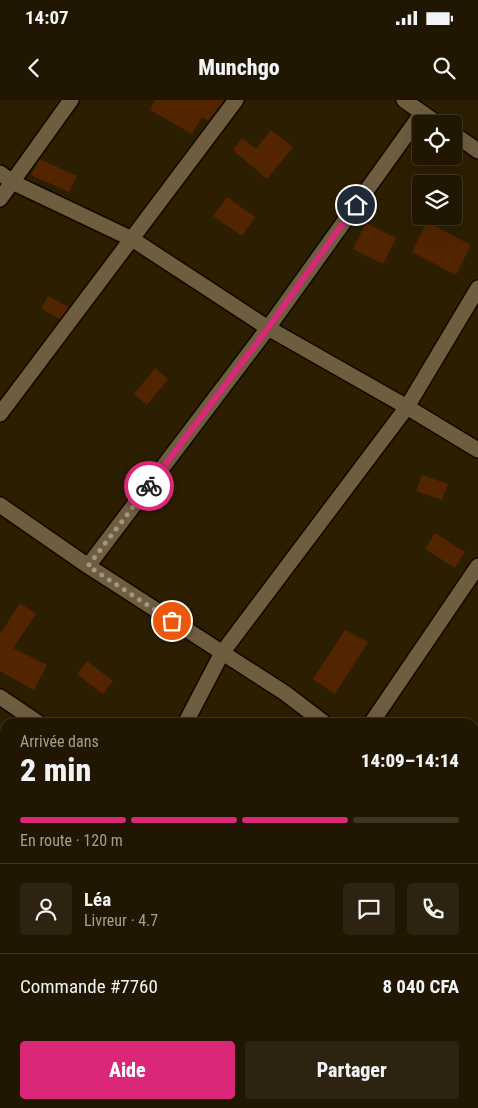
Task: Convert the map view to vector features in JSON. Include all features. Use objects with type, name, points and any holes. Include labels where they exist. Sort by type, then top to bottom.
[{"type":"street","points":[[0,199],[6,178],[71,100]]},
{"type":"street","points":[[0,414],[236,100]]},
{"type":"street","points":[[404,100],[425,115]]},
{"type":"street","points":[[88,566],[268,328],[422,113]]},
{"type":"street","points":[[462,139],[478,150]]},
{"type":"street","points":[[6,178],[132,239],[268,328],[407,407],[478,450]]},
{"type":"street","points":[[188,718],[222,653],[407,407],[478,288]]},
{"type":"street","points":[[0,505],[88,566],[285,693],[317,718]]},
{"type":"street","points":[[375,718],[478,566]]},
{"type":"street","points":[[0,697],[30,718]]},
{"type":"building","points":[[155,100],[224,100],[208,121],[202,117],[192,134],[150,110]]},
{"type":"building","points":[[271,130],[293,147],[267,179],[233,150],[242,138],[256,149]]},
{"type":"building","points":[[40,159],[77,176],[69,192],[31,175]]},
{"type":"building","points":[[227,197],[255,217],[242,236],[213,216]]},
{"type":"building","points":[[366,223],[396,238],[383,264],[353,249]]},
{"type":"building","points":[[426,225],[433,225],[471,245],[456,275],[412,252]]},
{"type":"building","points":[[48,296],[69,307],[60,319],[41,309]]},
{"type":"building","points":[[155,368],[168,379],[147,405],[134,394]]},
{"type":"building","points":[[422,475],[448,484],[442,500],[416,491]]},
{"type":"building","points":[[435,533],[465,552],[455,568],[425,549]]},
{"type":"building","points":[[20,603],[36,614],[13,648],[47,665],[34,690],[0,671],[0,634]]},
{"type":"building","points":[[345,630],[368,642],[335,694],[313,679]]},
{"type":"building","points":[[87,661],[113,681],[103,694],[77,674]]},
{"type":"way so far","points":[[149,486],[88,566],[172,621]]},
{"type":"route","points":[[149,486],[268,328],[356,205]]}]
